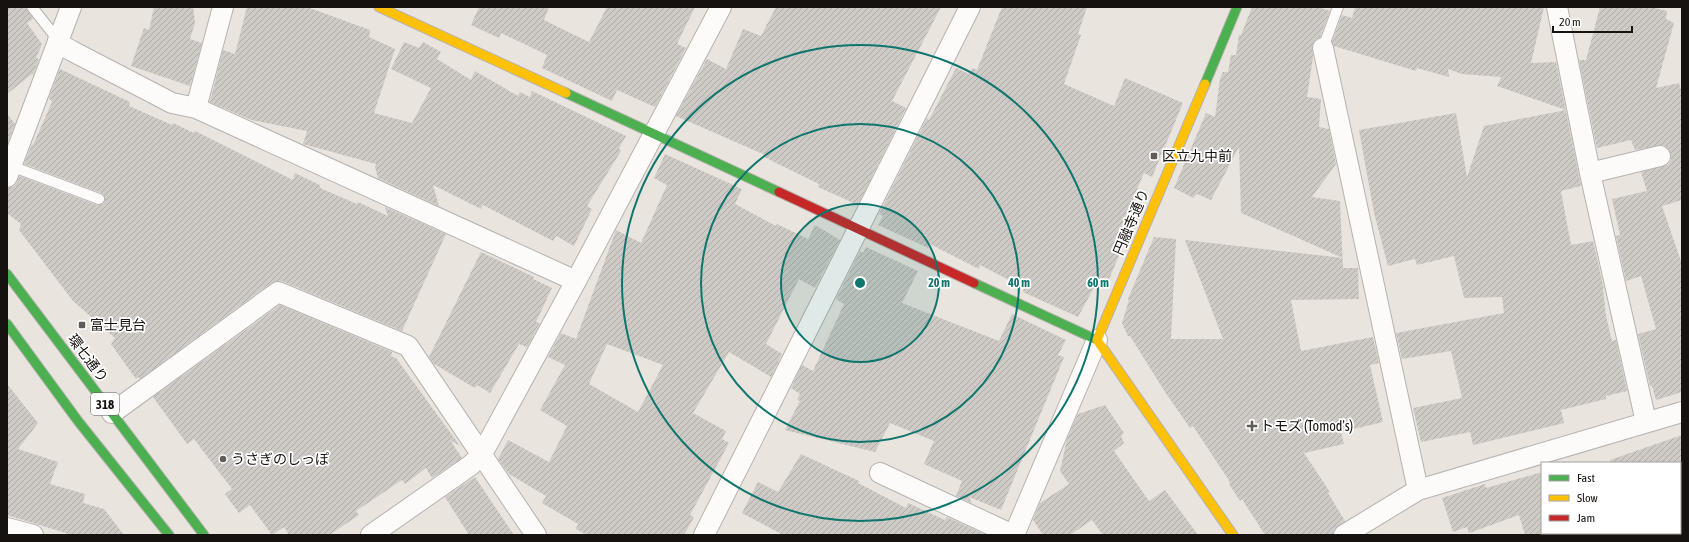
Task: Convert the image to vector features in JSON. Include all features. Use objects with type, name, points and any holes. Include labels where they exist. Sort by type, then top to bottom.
[{"type":"street","points":[[9,172],[71,7]]},
{"type":"street","points":[[196,108],[224,7]]},
{"type":"street","points":[[379,7],[654,133],[1097,340],[1233,535]]},
{"type":"street","points":[[371,535],[471,466],[482,454],[576,281],[721,7]]},
{"type":"street","points":[[709,533],[857,229],[970,7]]},
{"type":"street","name":"円融寺通り","points":[[1097,340],[1237,7]]},
{"type":"street","points":[[1557,7],[1590,173],[1646,422]]},
{"type":"street","points":[[58,40],[72,51],[172,103],[196,108],[576,281]]},
{"type":"street","points":[[1323,48],[1418,490]]},
{"type":"street","points":[[1590,173],[1660,156]]},
{"type":"street","name":"環七通り","points":[[7,274],[204,535]]},
{"type":"street","points":[[112,413],[278,292],[408,346],[536,535]]},
{"type":"street","name":"318","points":[[7,324],[78,421],[169,535]]},
{"type":"street","points":[[880,473],[1018,532],[1097,340]]},
{"type":"street","points":[[1344,535],[1418,490],[1560,456],[1646,422],[1682,412]]},
{"type":"street","points":[[7,528],[34,535]]},
{"type":"lane","points":[[32,7],[58,40]]},
{"type":"lane","points":[[1323,48],[1338,7]]},
{"type":"lane","points":[[9,172],[99,199]]},
{"type":"building","points":[[7,7],[26,7],[33,19],[27,23],[42,44],[36,58],[39,59],[33,75],[32,74],[7,94]]},
{"type":"building","points":[[154,7],[193,7],[195,23],[190,39],[202,43],[190,86],[131,66],[144,28],[149,30]]},
{"type":"building","points":[[247,7],[307,7],[370,30],[369,37],[395,49],[374,113],[412,123],[431,88],[391,69],[404,42],[419,48],[423,42],[441,52],[437,59],[471,80],[475,71],[518,96],[520,92],[530,97],[532,91],[626,136],[619,148],[621,151],[587,206],[592,209],[574,246],[556,236],[553,241],[483,205],[481,209],[433,185],[439,206],[378,178],[375,167],[376,164],[303,144],[307,131],[251,120],[210,102],[223,50],[235,54]]},
{"type":"building","points":[[479,7],[549,7],[544,20],[589,42],[607,7],[695,7],[677,44],[686,48],[655,107],[617,90],[612,101],[542,68],[547,55],[501,33],[499,38],[471,25]]},
{"type":"building","points":[[776,7],[941,7],[892,101],[906,108],[858,205],[818,187],[819,184],[764,157],[765,155],[676,116],[707,59],[726,69],[743,29],[761,36]]},
{"type":"building","points":[[1002,7],[1087,7],[1078,34],[1081,35],[1064,84],[1114,106],[1125,78],[1183,103],[1152,177],[1144,173],[1138,187],[1119,233],[1128,234],[1105,289],[1096,284],[1078,317],[1023,292],[1024,288],[980,265],[979,269],[930,244],[928,248],[878,225],[883,216],[879,214],[927,118],[929,120],[956,68],[969,74],[972,68],[977,70]]},
{"type":"building","points":[[1252,7],[1318,7],[1330,11],[1320,37],[1315,40],[1312,45],[1313,57],[1307,97],[1321,99],[1319,127],[1329,129],[1336,164],[1312,197],[1340,201],[1343,258],[1241,213],[1239,147],[1211,200],[1197,194],[1193,198],[1174,188],[1206,113],[1215,117],[1220,79],[1223,72],[1228,72],[1231,55],[1236,55],[1239,35],[1241,35]]},
{"type":"building","points":[[1355,7],[1544,7],[1531,63],[1556,62],[1566,110],[1497,86],[1501,77],[1462,74],[1448,69],[1449,77],[1417,68],[1416,71],[1334,46],[1332,42],[1342,15],[1352,18]]},
{"type":"building","points":[[1600,7],[1651,7],[1667,11],[1666,19],[1674,23],[1656,88],[1679,83],[1682,93],[1682,200],[1662,206],[1682,264],[1682,392],[1656,400],[1652,386],[1650,386],[1638,334],[1656,329],[1641,276],[1626,281],[1616,236],[1620,235],[1612,199],[1647,191],[1641,172],[1668,165],[1671,160],[1671,154],[1668,148],[1663,145],[1635,150],[1631,140],[1597,148],[1579,60],[1586,60]]},
{"type":"building","points":[[60,69],[130,102],[129,106],[172,125],[173,123],[194,133],[195,131],[293,180],[295,173],[320,185],[320,188],[357,204],[358,202],[388,216],[385,207],[446,234],[402,331],[282,281],[276,281],[271,283],[140,379],[138,377],[136,379],[111,344],[115,338],[73,301],[19,230],[21,224],[7,213],[7,188],[15,186],[20,176],[97,205],[103,204],[105,201],[104,195],[101,193],[24,164],[52,102],[49,98]]},
{"type":"building","points":[[1566,110],[1581,186],[1561,191],[1571,245],[1593,241],[1604,289],[1606,316],[1612,341],[1616,340],[1627,391],[1606,396],[1606,399],[1561,410],[1564,423],[1473,445],[1470,432],[1421,442],[1413,408],[1462,398],[1451,351],[1402,359],[1396,333],[1504,313],[1502,297],[1464,298],[1454,256],[1417,265],[1415,259],[1388,266],[1374,213],[1359,130],[1456,113],[1467,177],[1484,126]]},
{"type":"building","points":[[7,114],[15,124],[7,144]]},
{"type":"building","points":[[665,154],[742,189],[735,204],[776,226],[777,224],[808,239],[815,225],[840,240],[815,288],[799,279],[766,344],[782,354],[771,377],[729,352],[693,413],[726,431],[722,439],[729,443],[690,515],[694,517],[684,535],[587,535],[576,529],[578,524],[542,503],[546,496],[509,474],[498,459],[508,440],[549,462],[567,426],[540,410],[565,365],[548,357],[561,333],[576,339],[616,230],[641,243],[667,185],[654,178]],"holes":[[[607,344],[663,365],[638,412],[589,384]]]},
{"type":"building","points":[[1154,237],[1176,239],[1171,339],[1223,339],[1185,240],[1343,258],[1343,268],[1358,268],[1359,299],[1291,300],[1301,351],[1373,337],[1379,363],[1370,365],[1383,422],[1341,432],[1344,444],[1304,453],[1330,492],[1328,493],[1345,521],[1334,529],[1333,535],[1265,535],[1242,499],[1240,501],[1229,484],[1230,482],[1193,426],[1190,428],[1165,392],[1130,336],[1128,336],[1122,323],[1129,300],[1128,299]]},
{"type":"building","points":[[866,247],[918,271],[902,303],[999,341],[1012,314],[1066,340],[1058,355],[1064,357],[1001,510],[969,497],[972,503],[956,496],[962,481],[924,464],[934,441],[890,423],[875,452],[785,430],[800,401],[797,399],[800,394],[791,388],[802,365],[813,371],[844,304],[836,299],[860,251],[863,253]]},
{"type":"building","points":[[481,252],[534,277],[533,279],[552,288],[536,322],[540,323],[527,347],[519,344],[490,393],[477,385],[475,388],[434,364],[429,357]]},
{"type":"building","points":[[280,305],[392,352],[391,356],[396,358],[460,446],[450,440],[462,458],[432,478],[426,468],[405,484],[402,480],[356,511],[359,515],[329,535],[289,535],[284,527],[272,535],[250,505],[239,513],[225,494],[232,489],[194,439],[187,444],[153,397]]},
{"type":"building","points":[[7,384],[38,423],[18,449],[58,462],[50,484],[85,494],[83,503],[104,509],[124,535],[72,535],[7,515]]},
{"type":"building","points":[[1105,405],[1124,433],[1121,436],[1124,443],[1114,451],[1149,501],[1165,490],[1198,535],[1103,535],[1092,520],[1070,535],[1043,535],[1033,520],[1040,503],[1069,484],[1060,471],[1067,439],[1078,414]]},
{"type":"building","points":[[1682,435],[1682,463],[1611,462],[1610,460]]},
{"type":"building","points":[[801,454],[859,481],[858,483],[906,508],[908,503],[945,520],[947,517],[986,535],[783,535],[742,513],[758,482],[778,492]]},
{"type":"building","points":[[1541,472],[1542,535],[1525,535],[1519,515],[1469,533],[1467,527],[1453,532],[1442,498],[1485,484],[1486,488]]},
{"type":"building","points":[[475,477],[514,535],[469,535],[445,497]]},
{"type":"traffic: fast","points":[[1205,84],[1237,7]]},
{"type":"traffic: fast","points":[[566,93],[779,192]]},
{"type":"traffic: fast","points":[[7,274],[204,535]]},
{"type":"traffic: fast","points":[[974,283],[1097,340]]},
{"type":"traffic: fast","points":[[7,324],[78,421],[169,535]]},
{"type":"traffic: slow","points":[[379,7],[566,93]]},
{"type":"traffic: slow","points":[[1097,340],[1205,84]]},
{"type":"traffic: slow","points":[[1097,340],[1233,535]]},
{"type":"traffic: jam","points":[[779,192],[974,283]]},
{"type":"place","name":"区立九中前","points":[[1154,156]]},
{"type":"place","name":"富士見台","points":[[82,325]]},
{"type":"place","name":"トモズ (Tomod's)","points":[[1252,426]]},
{"type":"place","name":"うさぎのしっぽ","points":[[223,459]]}]
